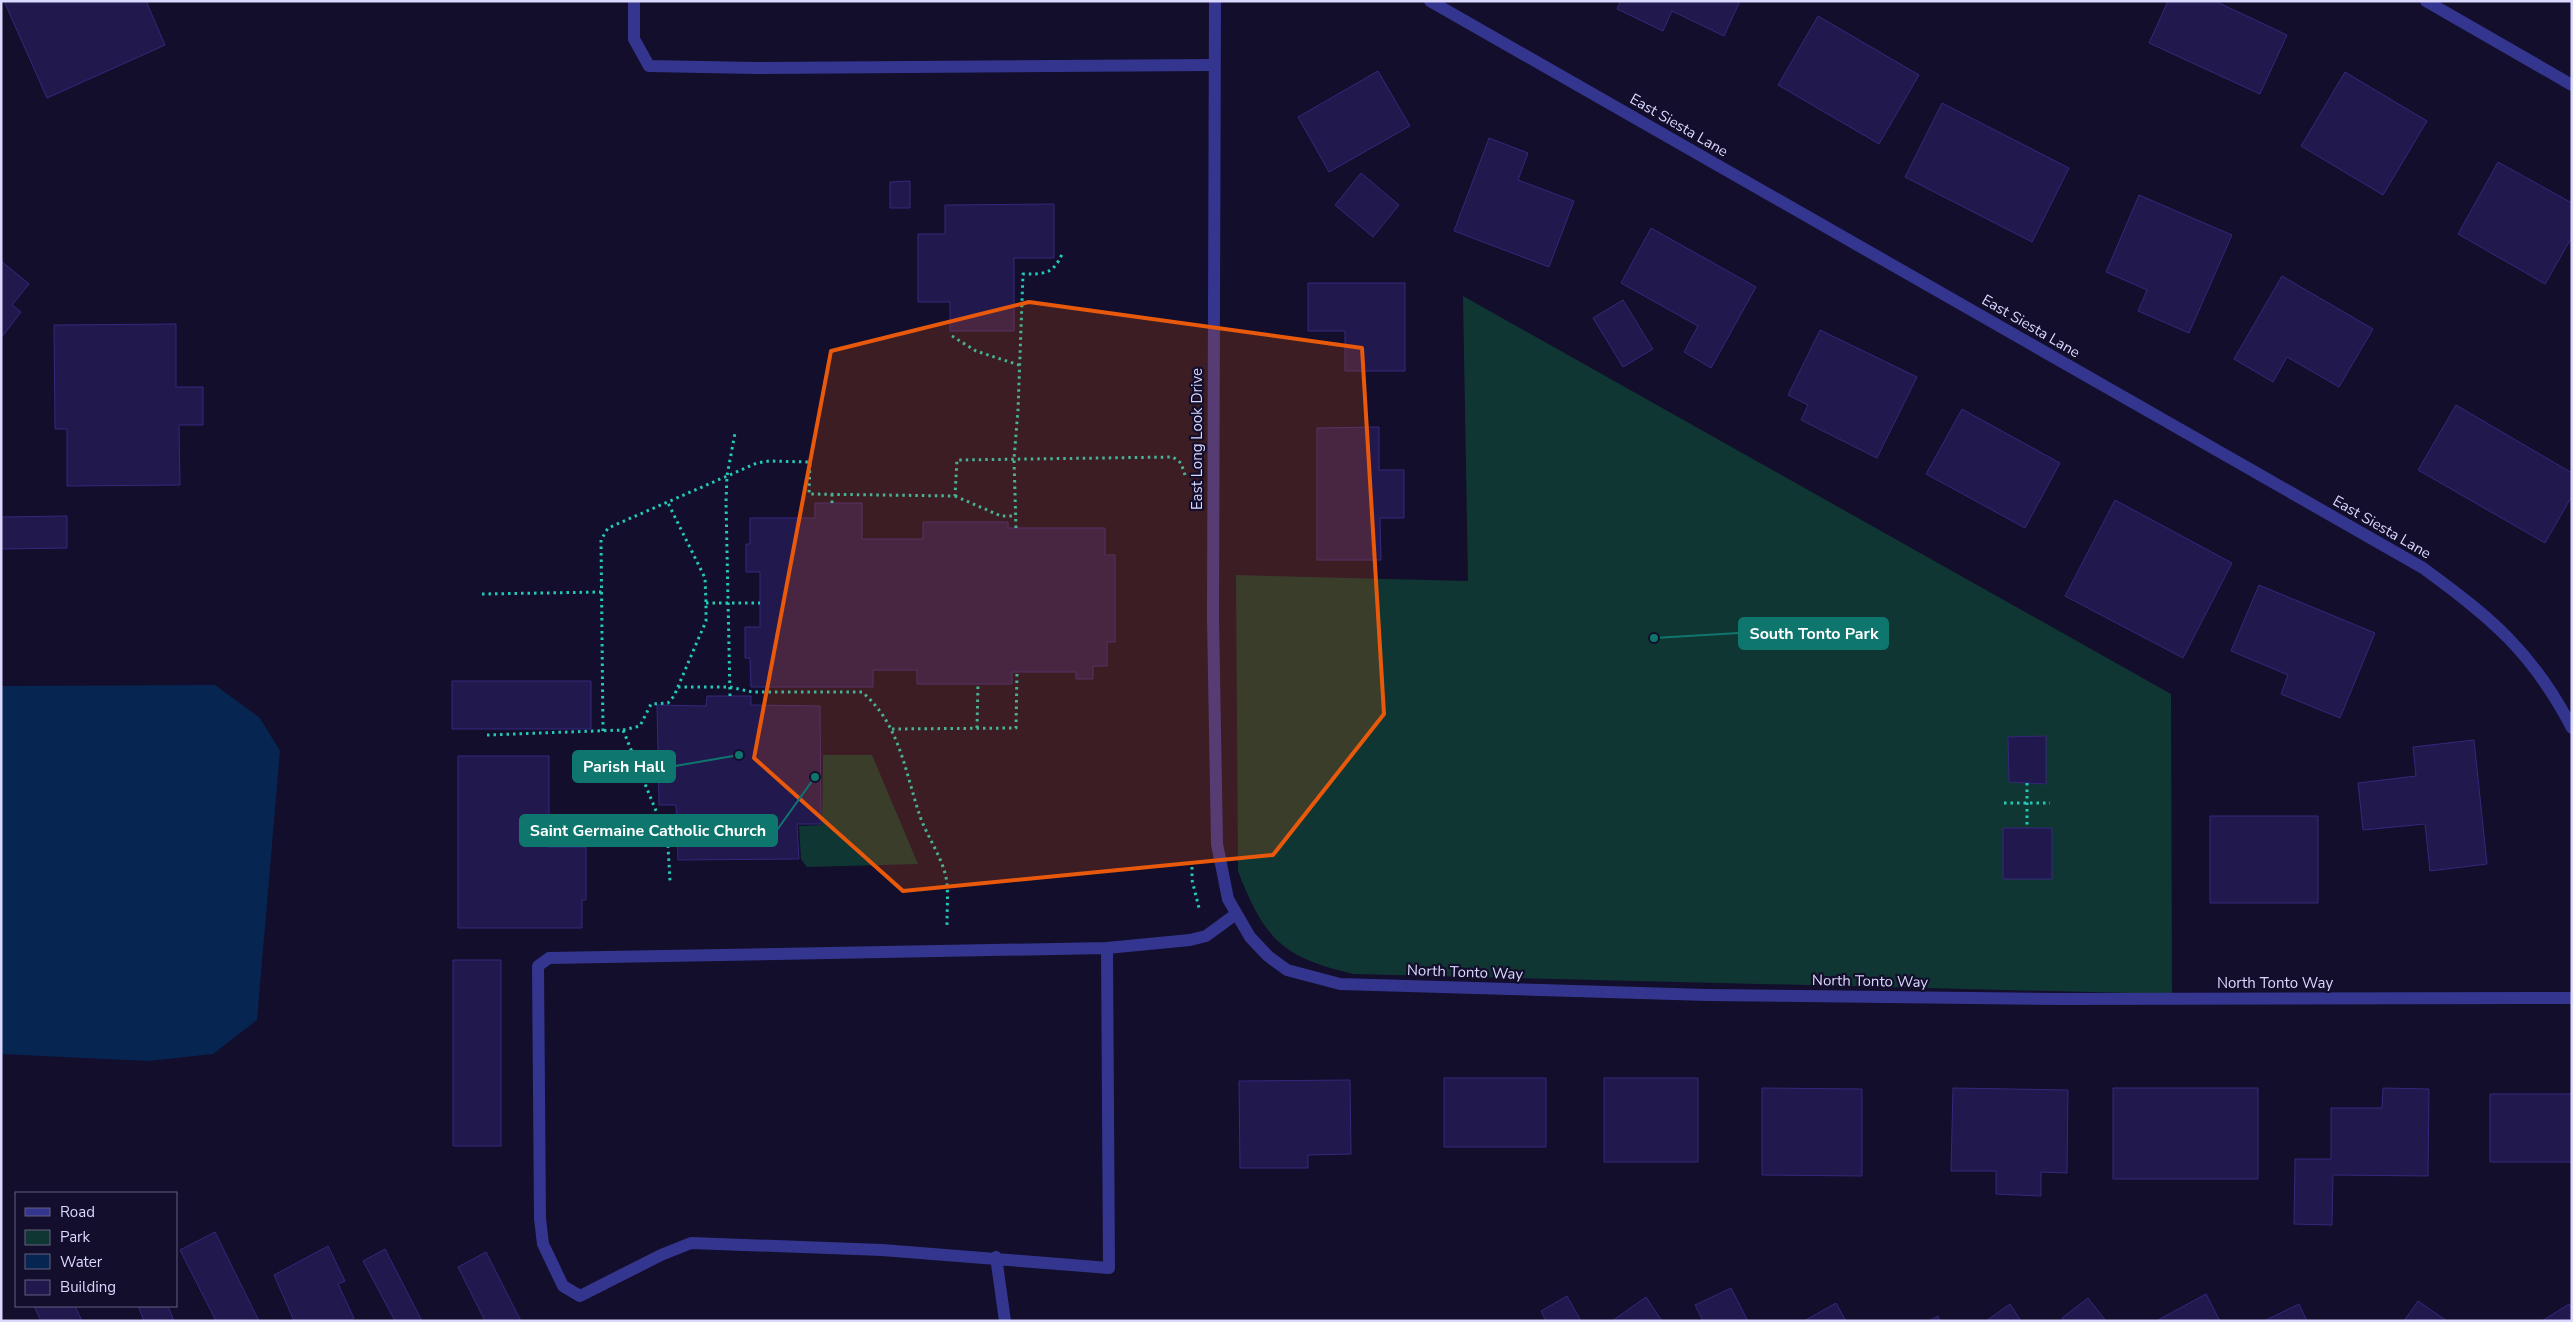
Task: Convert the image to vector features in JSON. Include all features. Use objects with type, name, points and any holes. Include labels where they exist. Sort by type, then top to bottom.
[{"type":"street","points":[[634,1],[634,39],[650,66],[756,68],[1213,65]]},
{"type":"street","name":"East Long Look Drive","points":[[1215,1],[1213,65],[1214,783],[1217,844],[1222,876]]},
{"type":"street","name":"East Siesta Lane","points":[[1430,1],[2423,568],[2498,626],[2534,664],[2558,701],[2572,728]]},
{"type":"street","points":[[2426,1],[2572,85]]},
{"type":"street","name":"North Tonto Way","points":[[1222,876],[1228,899],[1236,914],[1250,937],[1268,956],[1287,970],[1340,984],[1707,995],[2060,999],[2572,998]]},
{"type":"street","points":[[1107,948],[1109,1268],[996,1257],[691,1243],[661,1255],[580,1296],[563,1286],[543,1244],[540,1219],[538,966],[543,960],[578,957],[1107,948],[1172,943],[1209,933],[1236,914]]},
{"type":"street","points":[[996,1257],[1005,1321]]},
{"type":"path","points":[[1016,528],[1014,516],[1014,458],[1018,410],[1023,274],[1049,272],[1058,265],[1062,254]]},
{"type":"path","points":[[952,336],[976,351],[1019,365]]},
{"type":"path","points":[[730,696],[727,476],[735,433]]},
{"type":"path","points":[[955,496],[957,460],[1173,458],[1181,463],[1186,477]]},
{"type":"path","points":[[603,732],[601,540],[608,528],[757,463],[769,461],[810,462],[809,494],[955,496],[1000,516],[1014,516]]},
{"type":"path","points":[[832,494],[832,503]]},
{"type":"path","points":[[487,735],[623,730],[640,726],[651,704],[668,703],[678,687],[706,621],[706,603],[705,578],[668,503]]},
{"type":"path","points":[[482,594],[602,592]]},
{"type":"path","points":[[706,603],[760,603]]},
{"type":"path","points":[[892,729],[1016,728],[1017,672]]},
{"type":"path","points":[[977,728],[978,684]]},
{"type":"path","points":[[678,687],[730,686],[752,692],[862,692],[874,702],[892,729],[898,742],[922,820],[944,871],[947,882],[948,951]]},
{"type":"path","points":[[623,730],[663,828],[668,846],[670,881]]},
{"type":"path","points":[[2027,783],[2027,828]]},
{"type":"path","points":[[2004,804],[2050,804]]},
{"type":"path","points":[[1192,861],[1195,898],[1209,933]]},
{"type":"highlighted area","points":[[1029,302],[1362,348],[1384,714],[1273,855],[903,891],[754,758],[831,351]]},
{"type":"green space","points":[[1463,296],[2171,694],[2172,994],[1354,974],[1310,961],[1279,942],[1257,914],[1238,871],[1236,575],[1468,581]]},
{"type":"green space","points":[[823,755],[872,755],[918,864],[807,867],[801,859],[799,826],[822,825]]},
{"type":"water","points":[[215,685],[260,718],[280,751],[257,1020],[213,1054],[148,1061],[1,1054],[1,686]]},
{"type":"building","points":[[4,1],[146,1],[165,45],[47,98]]},
{"type":"building","points":[[1621,1],[1740,1],[1724,36],[1672,11],[1663,31],[1617,9]]},
{"type":"building","points":[[2168,1],[2215,1],[2287,35],[2260,94],[2149,43]]},
{"type":"building","points":[[1818,16],[1919,75],[1879,144],[1778,85]]},
{"type":"building","points":[[1378,71],[1410,126],[1329,172],[1298,117]]},
{"type":"building","points":[[2345,72],[2427,121],[2383,195],[2301,146]]},
{"type":"building","points":[[1942,103],[2069,168],[2032,242],[1905,177]]},
{"type":"building","points":[[1489,138],[1528,153],[1518,180],[1574,201],[1549,267],[1454,231]]},
{"type":"building","points":[[2498,162],[2572,203],[2572,237],[2545,284],[2458,234]]},
{"type":"building","points":[[1361,173],[1399,205],[1373,237],[1335,205]]},
{"type":"building","points":[[910,181],[910,208],[890,208],[890,182]]},
{"type":"building","points":[[2139,195],[2232,235],[2189,333],[2138,311],[2147,290],[2106,272]]},
{"type":"building","points":[[1054,204],[1054,258],[1014,258],[1014,331],[950,331],[950,302],[918,302],[918,234],[945,234],[945,205]]},
{"type":"building","points":[[1651,228],[1756,287],[1711,368],[1684,352],[1698,326],[1621,283]]},
{"type":"building","points":[[1,261],[29,284],[12,305],[21,312],[1,338]]},
{"type":"building","points":[[2282,276],[2373,329],[2339,387],[2287,357],[2273,382],[2234,359]]},
{"type":"building","points":[[1308,283],[1405,283],[1405,371],[1345,371],[1345,331],[1308,331]]},
{"type":"building","points":[[1623,300],[1653,349],[1623,367],[1593,318]]},
{"type":"building","points":[[176,324],[176,387],[203,387],[203,425],[179,425],[180,485],[67,486],[67,429],[55,429],[54,325]]},
{"type":"building","points":[[1820,330],[1917,377],[1877,458],[1801,420],[1808,405],[1788,395]]},
{"type":"building","points":[[2456,405],[2572,473],[2572,496],[2545,543],[2418,470]]},
{"type":"building","points":[[1962,409],[2060,463],[2025,528],[1926,474]]},
{"type":"building","points":[[1379,427],[1379,470],[1404,470],[1404,518],[1380,518],[1381,560],[1317,560],[1317,428]]},
{"type":"building","points":[[2115,500],[2232,563],[2183,658],[2065,596]]},
{"type":"building","points":[[815,503],[862,503],[862,539],[923,539],[923,522],[1008,522],[1008,528],[1105,528],[1105,555],[1115,555],[1115,642],[1107,642],[1107,666],[1093,666],[1093,679],[1076,679],[1076,672],[1012,672],[1012,684],[917,684],[917,670],[873,670],[873,687],[751,687],[750,658],[745,658],[745,627],[760,627],[760,572],[746,572],[746,544],[750,544],[750,518],[815,518]]},
{"type":"building","points":[[67,516],[67,548],[1,549],[1,517]]},
{"type":"building","points":[[2259,585],[2375,633],[2340,718],[2281,694],[2288,675],[2231,651]]},
{"type":"building","points":[[452,681],[591,681],[591,729],[452,729]]},
{"type":"building","points":[[707,696],[751,696],[751,705],[820,706],[821,824],[797,824],[799,859],[678,860],[676,805],[659,805],[657,705],[706,706]]},
{"type":"building","points":[[2046,736],[2046,784],[2009,782],[2008,737]]},
{"type":"building","points":[[2474,740],[2487,864],[2430,871],[2425,824],[2363,830],[2358,783],[2416,776],[2413,747]]},
{"type":"building","points":[[458,756],[549,756],[549,847],[586,847],[586,900],[582,900],[582,928],[458,928]]},
{"type":"building","points":[[2210,816],[2318,816],[2318,903],[2210,903]]},
{"type":"building","points":[[2003,828],[2052,828],[2052,879],[2003,879]]},
{"type":"building","points":[[453,960],[501,960],[501,1146],[453,1146]]},
{"type":"building","points":[[1444,1078],[1546,1078],[1546,1147],[1444,1147]]},
{"type":"building","points":[[1604,1078],[1698,1078],[1698,1162],[1604,1162]]},
{"type":"building","points":[[1350,1080],[1351,1154],[1308,1155],[1308,1168],[1240,1168],[1239,1081]]},
{"type":"building","points":[[1762,1088],[1862,1089],[1862,1176],[1762,1175]]},
{"type":"building","points":[[1953,1088],[2068,1090],[2067,1173],[2041,1172],[2041,1196],[1996,1194],[1996,1171],[1951,1171]]},
{"type":"building","points":[[2113,1088],[2258,1088],[2258,1179],[2113,1179]]},
{"type":"building","points":[[2383,1088],[2429,1089],[2428,1176],[2333,1175],[2332,1225],[2294,1224],[2295,1159],[2331,1159],[2331,1108],[2382,1108]]},
{"type":"building","points":[[2490,1094],[2572,1094],[2572,1162],[2490,1162]]},
{"type":"building","points":[[215,1232],[259,1321],[216,1321],[180,1250]]},
{"type":"building","points":[[328,1246],[345,1281],[338,1284],[354,1318],[348,1321],[294,1321],[274,1275]]},
{"type":"building","points":[[385,1249],[422,1321],[395,1321],[363,1261]]},
{"type":"building","points":[[486,1252],[521,1321],[485,1321],[458,1267]]},
{"type":"building","points":[[1731,1288],[1748,1321],[1703,1321],[1695,1305]]},
{"type":"building","points":[[2206,1294],[2220,1321],[2158,1321],[2158,1320]]},
{"type":"building","points":[[1567,1296],[1581,1321],[1546,1321],[1541,1311]]},
{"type":"building","points":[[1646,1297],[1662,1321],[1612,1321]]},
{"type":"building","points":[[2088,1298],[2106,1321],[2064,1321],[2062,1318]]},
{"type":"building","points":[[2418,1301],[2447,1321],[2404,1321]]},
{"type":"building","points":[[1836,1303],[1846,1321],[1804,1321]]},
{"type":"building","points":[[2010,1304],[2021,1321],[1986,1321]]},
{"type":"building","points":[[2299,1304],[2307,1321],[2264,1321]]},
{"type":"building","points":[[2569,1304],[2572,1309],[2572,1321],[2542,1321]]},
{"type":"building","points":[[34,1307],[75,1307],[82,1321],[41,1321]]},
{"type":"building","points":[[138,1307],[168,1307],[174,1321],[144,1321]]},
{"type":"building","points":[[1938,1316],[1940,1321],[1929,1321]]},
{"type":"place","name":"South Tonto Park","points":[[1654,638]]},
{"type":"place","name":"Parish Hall","points":[[739,755]]},
{"type":"place","name":"Saint Germaine Catholic Church","points":[[815,777]]}]
